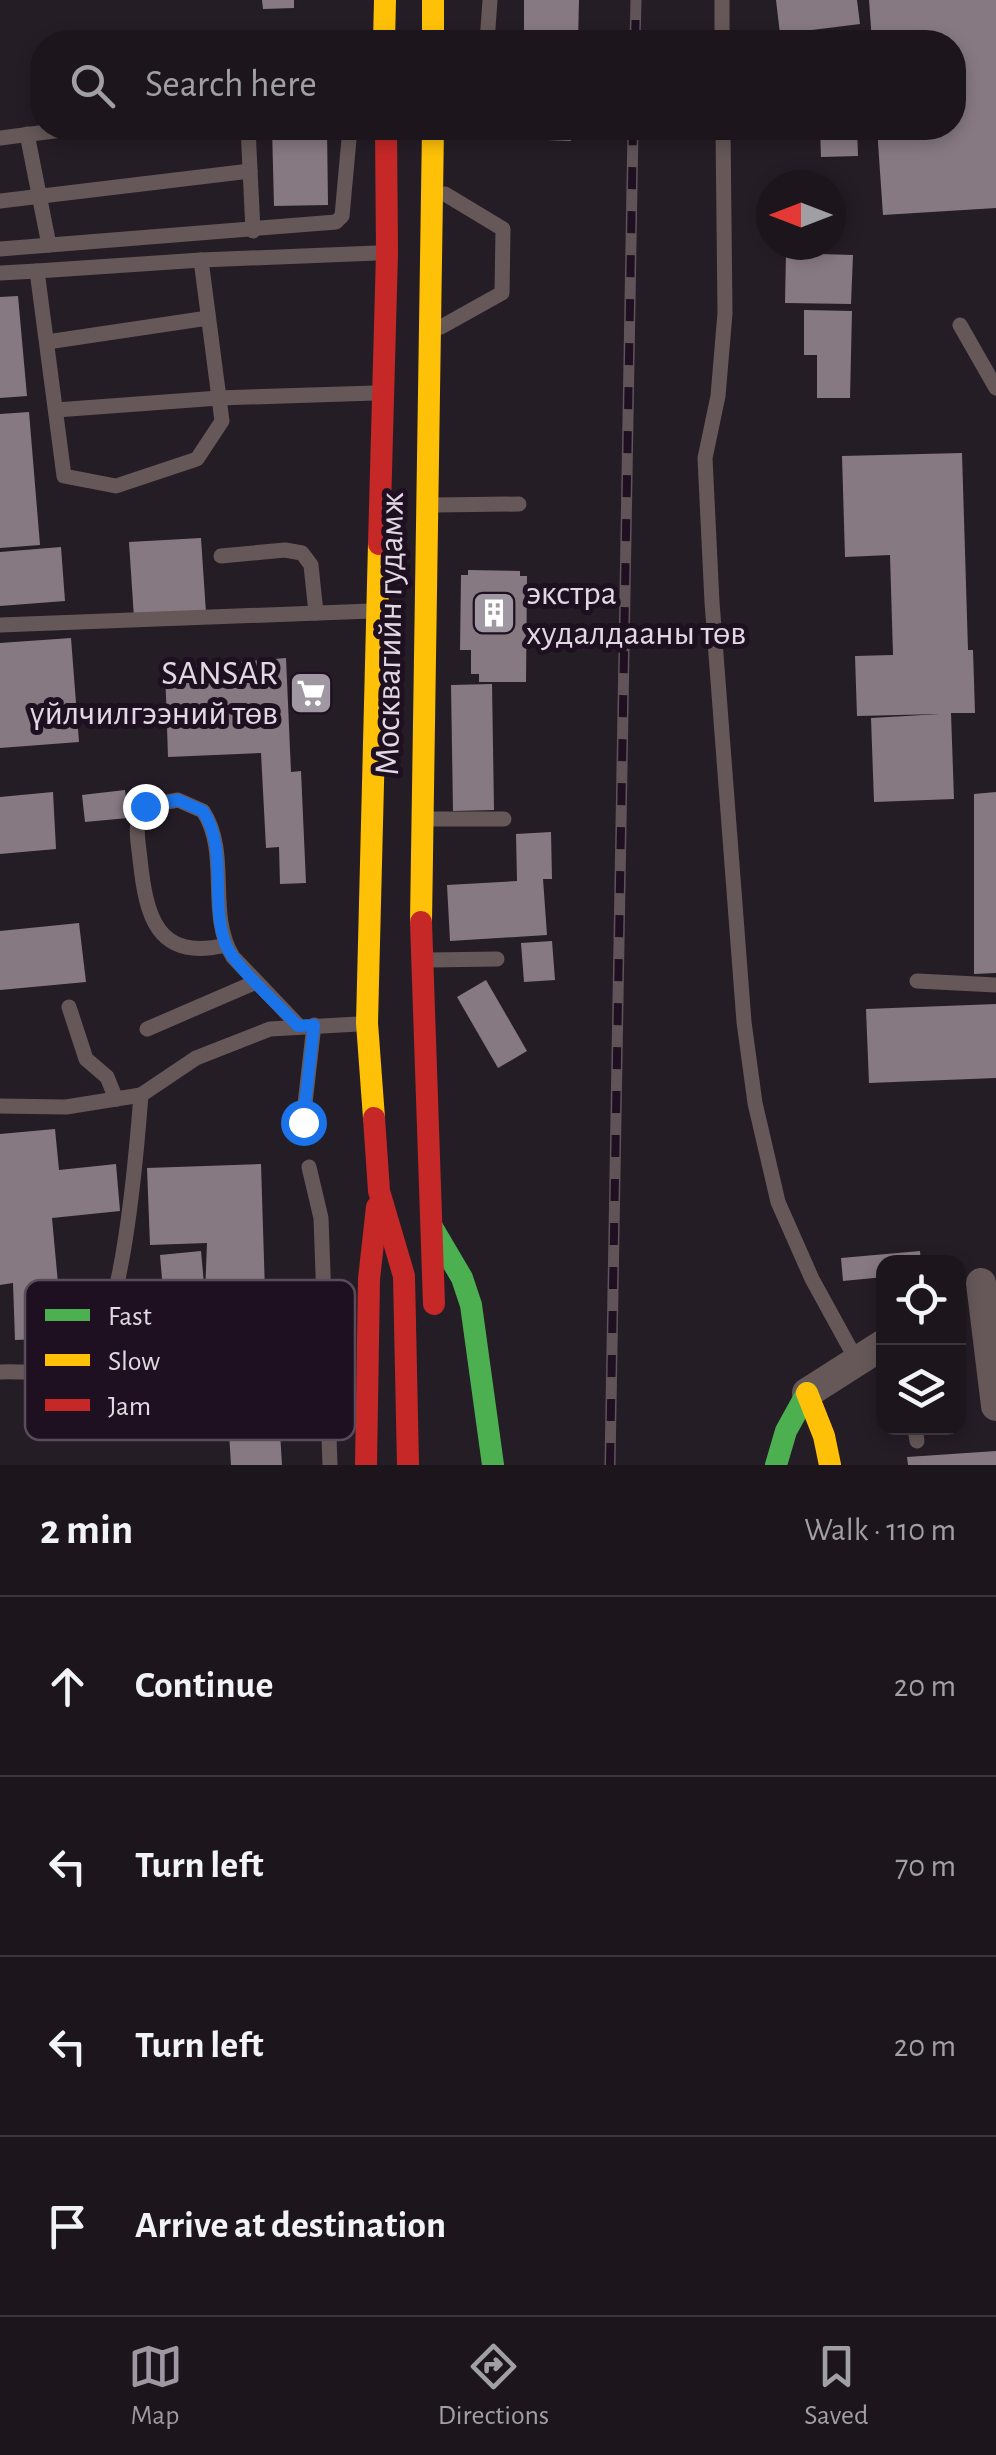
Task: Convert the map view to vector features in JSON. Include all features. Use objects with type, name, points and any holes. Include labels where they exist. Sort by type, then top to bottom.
[{"type":"main road","points":[[384,30],[385,0]]},
{"type":"main road","points":[[433,0],[433,30]]},
{"type":"main road","name":"Москвагийн гудамж","points":[[379,1191],[367,1024],[384,392],[386,140]]},
{"type":"main road","name":"Москвагийн гудамж","points":[[433,140],[420,960],[430,1142],[434,1326]]},
{"type":"main road","points":[[347,1280],[379,1191]]},
{"type":"main road","points":[[379,1191],[404,1276],[408,1465]]},
{"type":"main road","points":[[432,1227],[462,1278],[471,1304],[492,1465]]},
{"type":"main road","points":[[355,1332],[366,1404],[366,1465]]},
{"type":"main road","points":[[776,1464],[794,1415],[807,1393]]},
{"type":"main road","points":[[807,1393],[824,1436],[830,1465]]},
{"type":"street","points":[[978,1284],[996,1406]]},
{"type":"street","points":[[807,1393],[882,1345]]},
{"type":"lane","points":[[489,30],[490,0]]},
{"type":"lane","points":[[722,0],[722,30]]},
{"type":"lane","points":[[27,134],[50,245]]},
{"type":"lane","points":[[0,138],[30,134]]},
{"type":"lane","points":[[249,140],[252,231]]},
{"type":"lane","points":[[0,249],[336,222],[340,219],[349,140]]},
{"type":"lane","points":[[723,140],[724,313],[718,396],[705,458],[744,1022],[754,1103],[778,1202],[806,1266],[856,1361]]},
{"type":"lane","points":[[0,201],[250,171]]},
{"type":"lane","points":[[429,334],[502,293],[503,229],[433,187]]},
{"type":"lane","points":[[0,274],[201,260],[387,253]]},
{"type":"lane","points":[[38,272],[64,476],[116,486],[197,459],[222,421],[201,260]]},
{"type":"lane","points":[[47,342],[208,318]]},
{"type":"lane","points":[[960,324],[996,388]]},
{"type":"lane","points":[[56,410],[219,398],[384,392]]},
{"type":"lane","points":[[426,505],[519,504]]},
{"type":"lane","points":[[221,556],[302,552],[311,565],[316,614]]},
{"type":"lane","points":[[0,625],[379,611]]},
{"type":"lane","points":[[226,945],[193,949],[165,938],[155,928],[146,910],[137,826],[145,806],[178,800],[203,811],[211,823],[226,945],[256,982],[306,1025]]},
{"type":"lane","points":[[422,819],[504,820]]},
{"type":"lane","points":[[420,960],[497,959]]},
{"type":"lane","points":[[917,981],[996,985]]},
{"type":"lane","points":[[146,1029],[256,982]]},
{"type":"lane","points":[[69,1007],[86,1059],[107,1077],[116,1099]]},
{"type":"lane","points":[[0,1106],[66,1107],[141,1095],[196,1058],[270,1029],[367,1024]]},
{"type":"lane","points":[[303,1122],[306,1025]]},
{"type":"lane","points":[[116,1280],[129,1217],[141,1095]]},
{"type":"lane","points":[[308,1166],[321,1218],[347,1280]]},
{"type":"lane","points":[[0,1372],[25,1371]]},
{"type":"lane","points":[[355,1403],[366,1404]]},
{"type":"lane","points":[[330,1440],[330,1465]]},
{"type":"building","points":[[262,0],[294,0],[294,8],[263,9]]},
{"type":"building","points":[[524,0],[579,0],[578,30],[524,30]]},
{"type":"building","points":[[776,0],[857,0],[860,24],[780,30]]},
{"type":"building","points":[[869,0],[996,0],[996,208],[883,215],[878,140],[966,140],[966,30],[871,30]]},
{"type":"building","points":[[272,140],[327,140],[328,205],[274,206]]},
{"type":"building","points":[[820,140],[857,140],[858,156],[821,157]]},
{"type":"building","points":[[846,255],[853,255],[851,304],[785,303],[786,260],[846,260]]},
{"type":"building","points":[[18,296],[27,396],[0,398],[0,297]]},
{"type":"building","points":[[804,310],[852,311],[850,398],[817,398],[817,355],[804,355]]},
{"type":"building","points":[[29,412],[40,545],[0,548],[0,414]]},
{"type":"building","points":[[962,453],[968,650],[973,650],[975,713],[951,713],[954,799],[874,802],[871,718],[940,714],[857,716],[855,656],[893,655],[890,555],[845,557],[842,456]]},
{"type":"building","points":[[201,538],[206,613],[134,618],[129,542]]},
{"type":"building","points":[[61,547],[65,601],[0,606],[0,552]]},
{"type":"building","name":"экстра худалдааны төв","points":[[468,570],[520,571],[520,576],[527,576],[526,682],[479,682],[479,674],[471,674],[471,650],[460,650],[461,575],[468,575]]},
{"type":"building","points":[[71,638],[79,742],[0,748],[0,643]]},
{"type":"building","points":[[286,658],[291,772],[301,771],[306,883],[280,884],[279,847],[266,848],[261,753],[168,757],[165,668]]},
{"type":"building","points":[[492,684],[494,810],[453,811],[451,685]]},
{"type":"building","points":[[125,790],[128,818],[85,822],[82,795]]},
{"type":"building","points":[[53,792],[56,849],[0,854],[0,797]]},
{"type":"building","points":[[996,792],[996,973],[974,974],[974,794]]},
{"type":"building","points":[[551,832],[552,879],[543,879],[547,935],[450,941],[447,885],[517,881],[516,834]]},
{"type":"building","points":[[79,923],[86,982],[0,990],[0,931]]},
{"type":"building","points":[[552,941],[555,980],[524,982],[521,943]]},
{"type":"building","points":[[486,980],[527,1051],[498,1068],[457,997]]},
{"type":"building","points":[[996,1004],[996,1078],[869,1083],[866,1009]]},
{"type":"building","points":[[55,1129],[59,1170],[116,1164],[120,1211],[52,1218],[58,1280],[25,1280],[25,1340],[15,1340],[13,1283],[0,1285],[0,1134]]},
{"type":"building","points":[[261,1164],[265,1280],[206,1280],[207,1243],[150,1245],[147,1168]]},
{"type":"building","points":[[201,1251],[204,1280],[162,1280],[160,1255]]},
{"type":"building","points":[[920,1251],[920,1255],[876,1255],[876,1278],[843,1281],[841,1258]]},
{"type":"building","points":[[229,1440],[280,1440],[282,1465],[231,1465]]},
{"type":"building","points":[[996,1451],[996,1465],[908,1465],[907,1457]]},
{"type":"railway","points":[[635,30],[636,0]]},
{"type":"railway","points":[[610,1465],[633,140]]},
{"type":"traffic: fast","points":[[432,1227],[462,1278],[471,1305],[493,1465]]},
{"type":"traffic: fast","points":[[776,1465],[786,1431],[807,1393]]},
{"type":"traffic: slow","points":[[384,30],[385,0]]},
{"type":"traffic: slow","points":[[433,0],[433,30]]},
{"type":"traffic: slow","points":[[421,922],[433,140]]},
{"type":"traffic: slow","points":[[374,1118],[367,1023],[379,544]]},
{"type":"traffic: slow","points":[[807,1393],[824,1436],[830,1465]]},
{"type":"traffic: jam","points":[[379,544],[386,140]]},
{"type":"traffic: jam","points":[[421,922],[434,1304]]},
{"type":"traffic: jam","points":[[374,1118],[379,1191],[404,1276],[408,1465]]},
{"type":"traffic: jam","points":[[366,1465],[369,1279],[377,1207]]},
{"type":"place","name":"экстра худалдааны төв","points":[[494,613]]},
{"type":"place","name":"SANSAR үйлчилгээний төв","points":[[311,693]]},
{"type":"route","points":[[145,806],[178,800],[203,811],[214,835],[220,918],[226,945],[298,1026],[314,1025],[303,1122]]}]
